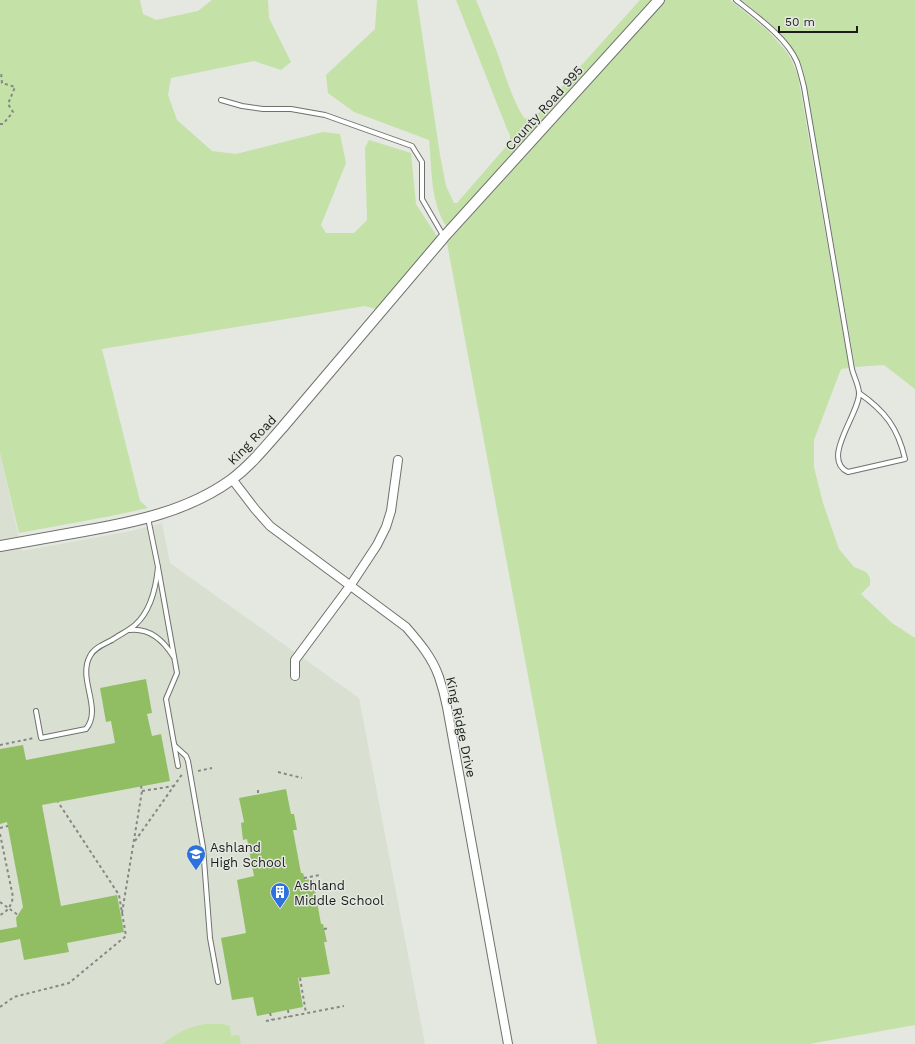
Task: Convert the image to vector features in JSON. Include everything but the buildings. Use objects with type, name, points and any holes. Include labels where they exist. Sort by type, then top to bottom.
[{"type":"street","name":"County Road 995","points":[[446,236],[659,0]]},
{"type":"street","name":"King Road","points":[[0,546],[148,518],[186,505],[216,490],[232,479],[256,457],[282,428],[446,236]]},
{"type":"street","points":[[294,676],[295,660],[350,586],[377,545],[386,527],[391,511],[398,460]]},
{"type":"street","name":"King Ridge Drive","points":[[232,479],[270,526],[406,627],[422,644],[431,659],[439,676],[447,707],[508,1044]]},
{"type":"lane","points":[[736,0],[778,36],[789,49],[797,62],[804,87],[852,370],[859,393],[856,406],[847,424],[839,450],[839,461],[843,469],[848,472],[905,459],[899,437],[883,412],[859,393]]},
{"type":"lane","points":[[221,100],[242,106],[291,109],[325,115],[412,146],[422,162],[422,199],[446,236]]},
{"type":"lane","points":[[148,518],[177,673],[166,699],[178,766]]},
{"type":"lane","points":[[36,711],[41,738],[86,729],[90,725],[92,711],[86,671],[88,660],[95,650],[134,626],[141,618],[153,595],[157,582],[158,567]]},
{"type":"lane","points":[[128,630],[136,629],[146,631],[154,635],[168,648],[174,658]]},
{"type":"lane","points":[[174,745],[186,756],[190,772],[203,847],[210,938],[218,982]]},
{"type":"path","points":[[0,124],[3,124],[13,112],[8,104],[15,87],[2,83],[1,72]]},
{"type":"path","points":[[0,745],[34,738]]},
{"type":"path","points":[[198,771],[212,768]]},
{"type":"path","points":[[278,772],[302,778]]},
{"type":"path","points":[[134,842],[184,774]]},
{"type":"path","points":[[122,914],[142,791],[141,786]]},
{"type":"path","points":[[142,791],[175,786]]},
{"type":"path","points":[[0,1008],[14,997],[63,985],[75,978],[126,936],[119,895],[58,802]]},
{"type":"path","points":[[0,915],[9,908],[12,897],[12,888],[0,834],[0,828],[8,826]]},
{"type":"path","points":[[304,878],[320,875]]},
{"type":"path","points":[[119,895],[125,894]]},
{"type":"path","points":[[0,902],[18,915]]},
{"type":"path","points":[[324,929],[330,928]]},
{"type":"path","points":[[300,978],[306,1014]]},
{"type":"path","points":[[266,1021],[344,1006]]},
{"type":"path","points":[[288,1010],[289,1017]]},
{"type":"path","points":[[270,1013],[272,1020]]},
{"type":"shaded area","name":"Ashland High School","points":[[0,453],[22,551],[131,531],[162,523],[170,563],[359,698],[425,1044],[0,1044]]},
{"type":"green space","points":[[0,0],[140,0],[143,14],[156,20],[198,11],[212,0],[268,0],[269,18],[291,62],[281,70],[254,61],[171,78],[168,95],[177,120],[212,151],[236,154],[323,132],[340,134],[346,163],[321,225],[326,233],[354,233],[367,220],[365,148],[369,140],[411,153],[416,204],[438,238],[376,309],[365,306],[102,349],[140,501],[148,508],[19,533],[0,453]]},
{"type":"green space","points":[[377,0],[417,0],[446,186],[454,203],[457,203],[510,142],[510,135],[456,0],[476,0],[515,102],[524,118],[530,119],[536,116],[640,0],[651,0],[447,227],[441,218],[437,207],[433,185],[429,140],[354,112],[328,93],[326,75],[375,29]]},
{"type":"green space","points":[[665,0],[730,0],[767,30],[786,51],[798,76],[849,368],[841,369],[814,440],[814,467],[823,503],[839,549],[854,567],[866,572],[870,578],[870,585],[861,594],[892,623],[915,638],[915,1025],[809,1044],[597,1044],[447,243]]},
{"type":"green space","points":[[742,0],[915,0],[915,389],[884,365],[855,367],[809,100],[802,68],[793,49],[787,41],[765,19]]},
{"type":"green space","points":[[205,1024],[223,1024],[230,1026],[231,1036],[239,1035],[241,1044],[163,1044],[183,1031]]},
{"type":"place","name":"Ashland High School","points":[[196,871]]},
{"type":"place","name":"Ashland Middle School","points":[[280,909]]}]
